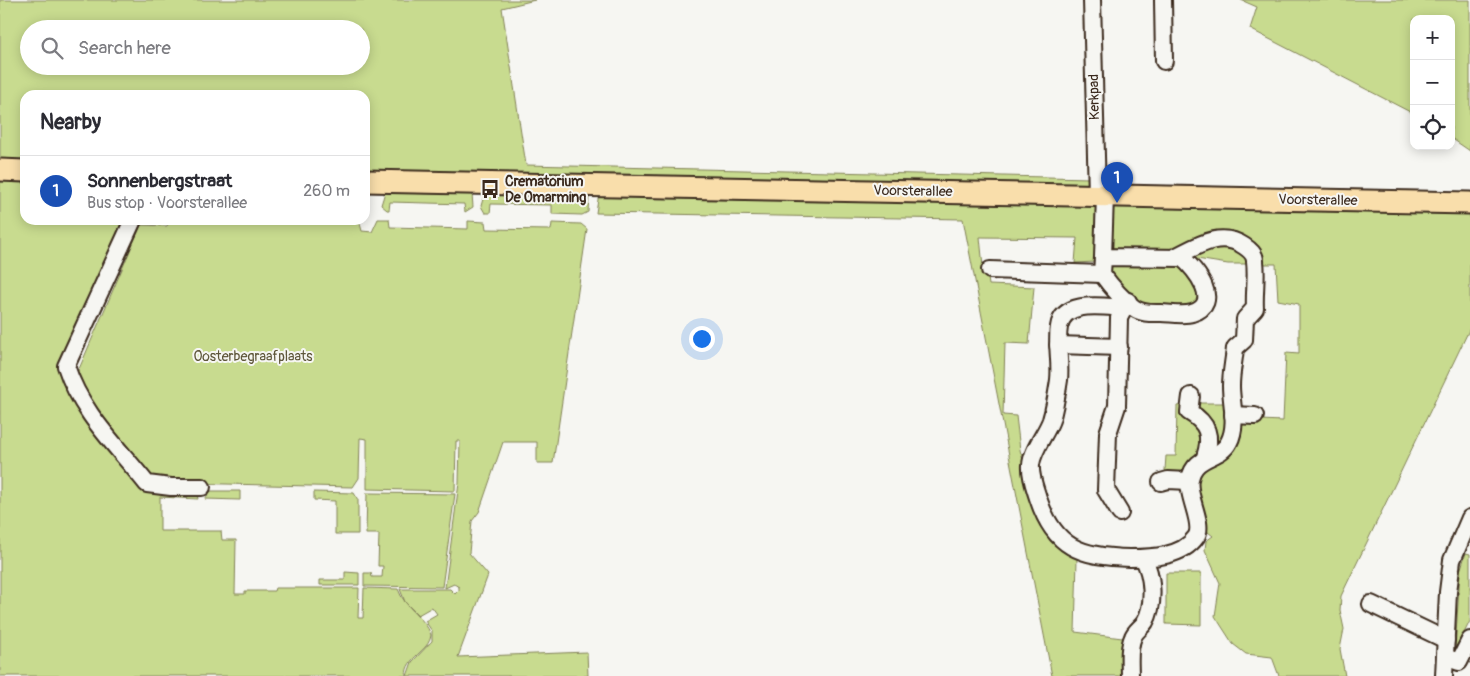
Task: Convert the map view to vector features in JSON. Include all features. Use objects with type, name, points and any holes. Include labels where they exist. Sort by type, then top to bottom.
[{"type":"main road","points":[[0,170],[20,171]]},
{"type":"main road","name":"Voorsterallee","points":[[370,181],[1467,204]]},
{"type":"street","name":"Kerkpad","points":[[1092,0],[1103,257],[1101,306]]},
{"type":"street","points":[[1163,0],[1164,61]]},
{"type":"street","points":[[131,225],[66,366],[73,388],[96,424],[147,484],[171,487],[202,487]]},
{"type":"street","points":[[1103,257],[1175,257],[1188,263],[1204,283],[1207,294],[1204,303],[1198,310],[1191,313],[1144,312],[1126,305],[1073,308],[1066,313],[1058,325],[1060,372],[1050,421],[1031,464],[1034,485],[1043,513],[1058,537],[1078,551],[1102,558],[1144,558],[1165,555],[1183,548],[1196,537],[1199,524],[1192,504],[1189,481],[1196,465],[1205,457],[1218,453],[1229,442],[1233,415],[1231,385],[1235,348],[1244,340],[1244,319],[1255,308],[1255,259],[1251,251],[1242,244],[1219,238],[1211,239],[1175,257]]},
{"type":"street","points":[[990,270],[1103,276],[1126,305]]},
{"type":"street","points":[[1120,513],[1106,490],[1108,433],[1117,406],[1119,318],[1126,305]]},
{"type":"street","points":[[1058,345],[1118,347]]},
{"type":"street","points":[[1191,396],[1188,412],[1205,424],[1210,436],[1205,457]]},
{"type":"street","points":[[1233,415],[1255,416]]},
{"type":"street","points":[[1161,482],[1168,480],[1189,481]]},
{"type":"street","points":[[1458,662],[1446,640],[1452,560],[1465,543],[1470,518]]},
{"type":"street","points":[[1130,676],[1129,661],[1133,637],[1150,612],[1151,578],[1144,558]]},
{"type":"street","points":[[1371,604],[1446,640]]},
{"type":"street","points":[[1444,676],[1458,662],[1470,640]]},
{"type":"green space","points":[[0,0],[535,0],[502,8],[526,165],[1090,178],[1090,188],[370,177],[370,90],[20,90],[20,168],[0,167]]},
{"type":"green space","points":[[1241,0],[1470,0],[1470,151],[1455,141],[1455,15],[1410,15],[1410,112],[1250,29],[1257,7]]},
{"type":"green space","name":"Oosterbegraafplaats","points":[[0,178],[20,178],[20,225],[125,225],[61,367],[67,388],[79,369],[141,225],[360,225],[362,231],[372,232],[378,219],[389,219],[390,227],[468,229],[468,221],[485,222],[486,229],[551,230],[552,223],[581,224],[587,229],[553,463],[537,463],[537,442],[503,442],[479,512],[472,521],[469,553],[488,575],[458,657],[587,652],[588,676],[407,676],[412,662],[432,641],[432,631],[425,621],[437,614],[432,607],[418,615],[406,603],[424,623],[431,635],[426,646],[413,659],[407,669],[406,676],[0,676]],"holes":[[[360,438],[367,439],[367,489],[455,491],[456,441],[460,441],[459,483],[445,588],[454,584],[459,587],[459,590],[455,594],[450,589],[400,589],[405,601],[398,589],[364,588],[363,618],[358,618],[359,588],[275,588],[274,591],[245,591],[245,594],[235,594],[236,540],[222,540],[221,531],[160,531],[160,497],[198,499],[197,494],[140,482],[353,487],[359,478]]]},
{"type":"green space","points":[[385,192],[472,193],[473,207],[465,212],[464,204],[390,202],[389,210],[387,210],[381,205]]},
{"type":"green space","points":[[485,192],[589,195],[588,212],[582,215],[552,214],[552,205],[491,204],[490,213],[485,213],[481,206]]},
{"type":"green space","points":[[599,193],[1097,202],[1095,262],[1075,263],[1077,238],[980,237],[984,277],[988,278],[989,285],[1034,287],[1029,344],[1005,343],[1003,415],[1016,416],[1020,450],[1032,490],[1071,554],[1077,559],[1075,632],[1130,639],[1128,676],[1052,676],[963,219],[596,213]]},
{"type":"green space","points":[[1107,201],[1470,213],[1470,328],[1341,596],[1340,610],[1344,629],[1340,649],[1345,676],[1279,676],[1272,657],[1246,654],[1233,644],[1215,616],[1220,583],[1205,550],[1206,541],[1213,536],[1203,528],[1194,476],[1236,419],[1283,421],[1286,353],[1299,354],[1299,304],[1278,300],[1276,264],[1228,264],[1184,257],[1116,253],[1110,249]]},
{"type":"green space","points":[[1110,261],[1184,266],[1202,294],[1195,307],[1142,309],[1110,278]]},
{"type":"green space","points":[[1193,403],[1228,403],[1229,432],[1212,452]]},
{"type":"green space","points":[[1184,405],[1207,435],[1187,476],[1168,475],[1165,470],[1166,456],[1176,456],[1177,406]]},
{"type":"green space","points":[[211,491],[240,491],[240,500],[205,499]]},
{"type":"green space","points":[[314,492],[354,493],[358,500],[358,534],[335,534],[335,501],[314,500]]},
{"type":"green space","points":[[367,493],[455,494],[442,587],[364,586],[364,573],[371,573],[372,577],[382,577],[383,566],[378,566],[379,534],[366,534]]},
{"type":"green space","points":[[1466,553],[1470,554],[1470,621],[1455,651],[1460,571]]},
{"type":"green space","points":[[345,572],[359,573],[359,585],[320,585],[320,580],[345,580]]},
{"type":"green space","points":[[1166,573],[1201,573],[1201,625],[1166,624]]},
{"type":"place","name":"Crematorium De Omarming","points":[[490,189]]},
{"type":"place","name":"Sonnenbergstraat","points":[[1117,203]]}]
